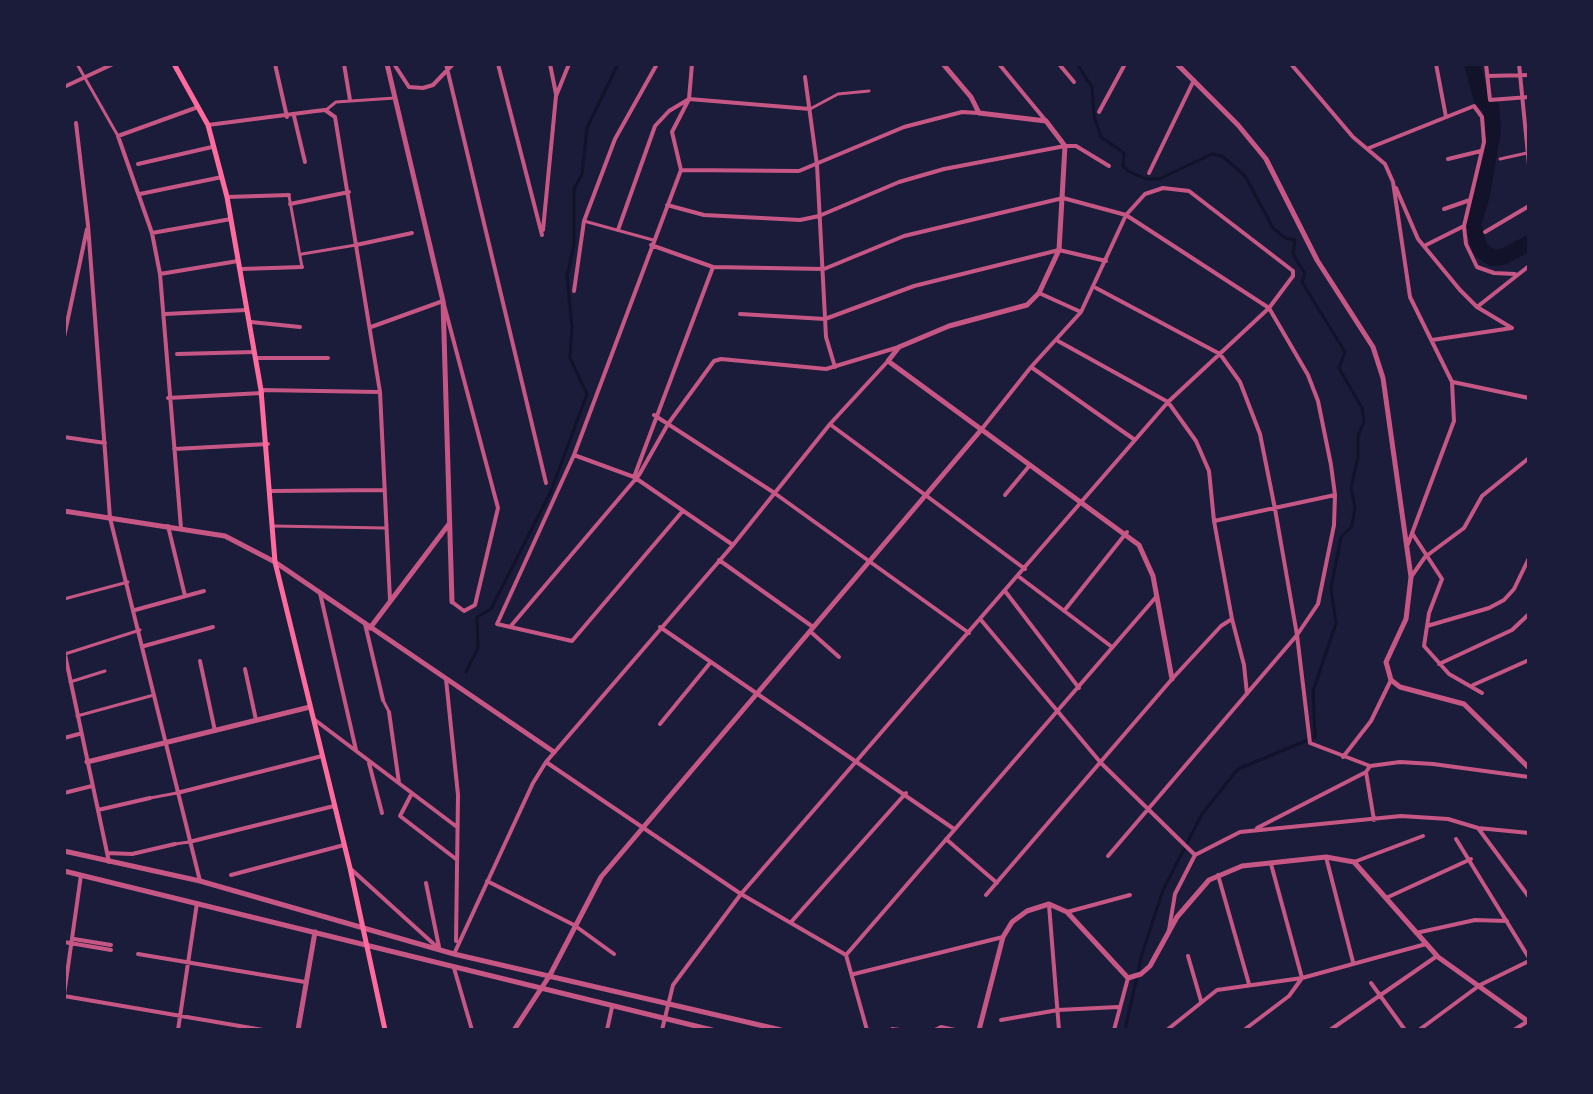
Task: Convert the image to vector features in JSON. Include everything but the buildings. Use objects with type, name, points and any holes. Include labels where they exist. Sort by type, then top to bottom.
[{"type":"main road","points":[[174,64],[208,125],[227,197],[262,392],[275,562],[350,868],[385,1030]]},
{"type":"street","points":[[77,64],[118,136],[152,233],[165,314],[168,398],[181,528]]},
{"type":"street","points":[[64,87],[113,64]]},
{"type":"street","points":[[275,64],[287,117]]},
{"type":"street","points":[[344,64],[350,100]]},
{"type":"street","points":[[387,64],[443,301],[498,508],[475,605],[464,611],[452,602],[443,301]]},
{"type":"street","points":[[394,64],[409,87],[433,85],[453,64]]},
{"type":"street","points":[[446,64],[546,483]]},
{"type":"street","points":[[498,64],[542,235],[556,96],[569,64]]},
{"type":"street","points":[[550,64],[556,96]]},
{"type":"street","points":[[574,291],[584,221],[615,139],[657,64]]},
{"type":"street","points":[[681,513],[572,641],[497,624],[574,455],[681,170],[672,132],[689,99],[692,64]]},
{"type":"street","points":[[943,64],[971,97],[979,113]]},
{"type":"street","points":[[634,477],[639,475],[668,424],[709,365],[721,359],[811,369],[835,367],[899,347],[949,326],[1027,305],[1039,293],[1059,250],[1065,146],[999,64]]},
{"type":"street","points":[[1059,64],[1074,82]]},
{"type":"street","points":[[1099,112],[1125,64]]},
{"type":"street","points":[[1177,64],[1266,159],[1317,260],[1373,347],[1383,378],[1411,577],[1406,619],[1386,662],[1391,680],[1400,687],[1464,704],[1529,768]]},
{"type":"street","points":[[1291,64],[1353,137],[1385,164],[1424,246],[1477,307],[1512,328],[1431,340]]},
{"type":"street","points":[[1436,64],[1446,117]]},
{"type":"street","points":[[1486,64],[1490,100],[1526,98]]},
{"type":"street","points":[[1519,64],[1526,98],[1529,165]]},
{"type":"street","points":[[1487,76],[1529,75]]},
{"type":"street","points":[[805,77],[817,165],[825,319],[835,367]]},
{"type":"street","points":[[1149,173],[1194,80]]},
{"type":"street","points":[[618,230],[655,126],[669,111],[689,99],[810,109],[838,94],[869,91]]},
{"type":"street","points":[[208,125],[294,116],[325,110],[336,102],[395,98]]},
{"type":"street","points":[[1369,148],[1474,106],[1482,117],[1481,151],[1464,226],[1471,259],[1477,267],[1494,273],[1515,274]]},
{"type":"street","points":[[118,136],[199,107]]},
{"type":"street","points":[[325,110],[335,117],[380,392],[390,605]]},
{"type":"street","points":[[681,170],[799,171],[904,127],[962,112],[1046,121]]},
{"type":"street","points":[[294,116],[305,162]]},
{"type":"street","points":[[76,123],[88,225],[110,518],[200,881]]},
{"type":"street","points":[[667,205],[704,215],[800,220],[819,216],[899,182],[944,169],[1065,146],[1076,146],[1109,166]]},
{"type":"street","points":[[138,164],[212,147]]},
{"type":"street","points":[[1448,159],[1481,151]]},
{"type":"street","points":[[1500,159],[1528,153]]},
{"type":"street","points":[[140,194],[222,177]]},
{"type":"street","points":[[1393,182],[1410,297],[1452,382],[1454,421],[1406,550]]},
{"type":"street","points":[[514,1030],[550,975],[601,877],[813,631],[1031,367],[1058,341],[1081,312],[1095,288],[1126,215],[1137,201],[1145,194],[1163,188],[1189,191],[1289,265],[1293,276],[1269,308],[1168,402],[741,894],[673,985],[662,1030]]},
{"type":"street","points":[[290,204],[349,192]]},
{"type":"street","points":[[227,197],[289,195],[302,254],[302,267],[241,269]]},
{"type":"street","points":[[584,221],[652,242],[713,267],[824,269],[904,236],[1063,198],[1126,215],[1269,308],[1308,375],[1318,401],[1335,495],[1334,525],[1318,604],[1297,635],[1108,856]]},
{"type":"street","points":[[1444,209],[1470,200]]},
{"type":"street","points":[[1485,232],[1529,206]]},
{"type":"street","points":[[152,233],[231,219]]},
{"type":"street","points":[[64,337],[88,225]]},
{"type":"street","points":[[1424,246],[1464,226]]},
{"type":"street","points":[[302,254],[412,233]]},
{"type":"street","points":[[740,314],[825,319],[914,286],[1059,250],[1106,261]]},
{"type":"street","points":[[160,274],[238,261]]},
{"type":"street","points":[[1477,307],[1529,266]]},
{"type":"street","points":[[510,627],[634,477],[654,415],[713,267]]},
{"type":"street","points":[[1095,288],[1220,354],[1240,382],[1260,434],[1275,509],[1297,635],[1307,737],[1310,743],[1368,769]]},
{"type":"street","points":[[1039,293],[1081,312]]},
{"type":"street","points":[[371,327],[443,301]]},
{"type":"street","points":[[165,314],[249,310]]},
{"type":"street","points":[[251,322],[300,327]]},
{"type":"street","points":[[1058,341],[1168,402],[1196,441],[1209,471],[1214,521],[1244,665],[1247,694]]},
{"type":"street","points":[[456,942],[546,762],[733,545],[830,424],[899,347]]},
{"type":"street","points":[[166,354],[328,358]]},
{"type":"street","points":[[888,361],[1127,532],[1147,559],[1172,679]]},
{"type":"street","points":[[1031,367],[1135,440]]},
{"type":"street","points":[[1452,382],[1529,398]]},
{"type":"street","points":[[168,398],[262,392],[380,392]]},
{"type":"street","points":[[654,415],[773,492],[969,633]]},
{"type":"street","points":[[830,424],[927,493],[1025,569]]},
{"type":"street","points":[[64,437],[105,443]]},
{"type":"street","points":[[174,449],[268,444]]},
{"type":"street","points":[[574,455],[634,477],[681,513],[733,545]]},
{"type":"street","points":[[1411,577],[1425,557],[1455,538],[1482,496],[1529,458]]},
{"type":"street","points":[[1005,495],[1030,465]]},
{"type":"street","points":[[271,491],[385,490]]},
{"type":"street","points":[[1214,521],[1335,495]]},
{"type":"street","points":[[64,511],[225,536],[275,562],[554,752]]},
{"type":"street","points":[[367,626],[390,605],[451,522]]},
{"type":"street","points":[[168,526],[185,596]]},
{"type":"street","points":[[273,526],[387,528]]},
{"type":"street","points":[[1064,611],[1127,532]]},
{"type":"street","points":[[1412,533],[1442,579],[1424,646],[1449,674],[1482,693]]},
{"type":"street","points":[[1427,626],[1489,608],[1504,600],[1514,589],[1529,558]]},
{"type":"street","points":[[719,560],[813,631],[839,657]]},
{"type":"street","points":[[1018,576],[1112,648]]},
{"type":"street","points":[[64,599],[128,582]]},
{"type":"street","points":[[135,610],[204,591]]},
{"type":"street","points":[[1005,591],[1079,688]]},
{"type":"street","points":[[320,593],[357,751]]},
{"type":"street","points":[[846,955],[1157,596]]},
{"type":"street","points":[[1439,664],[1512,630],[1529,614]]},
{"type":"street","points":[[986,895],[1172,679],[1221,626],[1232,619]]},
{"type":"street","points":[[981,620],[1101,763],[1146,810],[1194,852]]},
{"type":"street","points":[[367,626],[383,700],[389,712],[399,783]]},
{"type":"street","points":[[144,646],[213,627]]},
{"type":"street","points":[[660,627],[906,793],[954,829]]},
{"type":"street","points":[[109,862],[79,734],[64,652],[140,630]]},
{"type":"street","points":[[1472,686],[1529,660]]},
{"type":"street","points":[[200,661],[215,731]]},
{"type":"street","points":[[660,724],[710,663]]},
{"type":"street","points":[[245,669],[256,720]]},
{"type":"street","points":[[70,682],[105,671]]},
{"type":"street","points":[[446,676],[458,795],[454,954]]},
{"type":"street","points":[[1343,757],[1371,721],[1391,680]]},
{"type":"street","points":[[77,716],[154,695]]},
{"type":"street","points":[[87,762],[310,707]]},
{"type":"street","points":[[313,718],[457,827]]},
{"type":"street","points":[[64,738],[79,734]]},
{"type":"street","points":[[98,810],[322,756]]},
{"type":"street","points":[[369,760],[382,813]]},
{"type":"street","points":[[546,762],[741,894],[846,955],[854,974],[867,1030]]},
{"type":"street","points":[[1168,933],[1175,894],[1194,852],[1256,828],[1368,769],[1400,762],[1529,777]]},
{"type":"street","points":[[1368,769],[1374,820]]},
{"type":"street","points":[[64,793],[92,786]]},
{"type":"street","points":[[412,793],[400,816],[456,859]]},
{"type":"street","points":[[792,921],[906,793]]},
{"type":"street","points":[[107,853],[132,854],[334,806]]},
{"type":"street","points":[[1256,828],[1401,816],[1448,819],[1478,828],[1529,833]]},
{"type":"street","points":[[1478,828],[1529,897]]},
{"type":"street","points":[[1129,978],[1141,974],[1156,958],[1168,933],[1201,887],[1218,875],[1270,861],[1326,857],[1354,862],[1423,836]]},
{"type":"street","points":[[946,839],[997,883]]},
{"type":"street","points":[[1419,1030],[1480,985],[1529,960],[1471,859],[1456,839]]},
{"type":"street","points":[[231,875],[344,845]]},
{"type":"street","points":[[64,851],[200,881],[454,954],[781,1030]]},
{"type":"street","points":[[1326,857],[1353,962]]},
{"type":"street","points":[[1386,898],[1471,859]]},
{"type":"street","points":[[1270,861],[1302,978]]},
{"type":"street","points":[[1354,862],[1437,956],[1528,1022],[1514,1030]]},
{"type":"street","points":[[350,868],[439,949]]},
{"type":"street","points":[[64,871],[708,1030]]},
{"type":"street","points":[[81,875],[64,995],[263,1030]]},
{"type":"street","points":[[1218,875],[1249,984]]},
{"type":"street","points":[[487,881],[574,925],[614,954]]},
{"type":"street","points":[[426,883],[439,949]]},
{"type":"street","points":[[1067,912],[1130,895]]},
{"type":"street","points":[[178,1030],[197,903]]},
{"type":"street","points":[[979,1030],[1003,937],[1020,915],[1049,904],[1067,912],[1129,978]]},
{"type":"street","points":[[1049,904],[1059,1030]]},
{"type":"street","points":[[1416,933],[1475,920],[1507,921]]},
{"type":"street","points":[[298,1030],[315,932]]},
{"type":"street","points":[[854,974],[1003,937]]},
{"type":"street","points":[[64,942],[111,948]]},
{"type":"street","points":[[1167,1030],[1217,990],[1302,978],[1426,944]]},
{"type":"street","points":[[138,954],[305,982]]},
{"type":"street","points":[[1188,956],[1201,1001]]},
{"type":"street","points":[[1330,1030],[1437,956]]},
{"type":"street","points":[[454,968],[472,1030]]},
{"type":"street","points":[[1114,1030],[1118,1007],[1129,978]]},
{"type":"street","points":[[1244,1030],[1289,996],[1302,978]]},
{"type":"street","points":[[1371,983],[1382,994],[1405,1030]]},
{"type":"street","points":[[607,1030],[612,1007]]},
{"type":"street","points":[[1001,1020],[1058,1010],[1118,1007]]},
{"type":"street","points":[[1254,1023],[1259,1030]]},
{"type":"street","points":[[935,1030],[947,1027],[955,1030]]},
{"type":"street","points":[[892,1029],[900,1030]]},
{"type":"waterway","points":[[466,672],[478,648],[477,617],[491,609],[551,491],[587,394],[570,358],[572,327],[567,276],[574,245],[574,189],[582,174],[587,128],[618,64]]},
{"type":"waterway","points":[[1077,64],[1092,87],[1094,116],[1101,137],[1124,153],[1123,166],[1128,171],[1146,179],[1159,179],[1212,154],[1222,156],[1245,176],[1273,228],[1285,238],[1295,240],[1293,254],[1305,274],[1302,282],[1345,352],[1339,368],[1362,408],[1364,422],[1358,436],[1358,457],[1351,488],[1355,507],[1352,526],[1341,537],[1331,588],[1336,623],[1313,691],[1315,737],[1238,769],[1202,814],[1163,890],[1142,954],[1125,1030]]},
{"type":"waterway","points":[[1472,64],[1482,100],[1491,107],[1493,130],[1482,195],[1473,225],[1480,249],[1492,258],[1503,257],[1529,243]]}]
